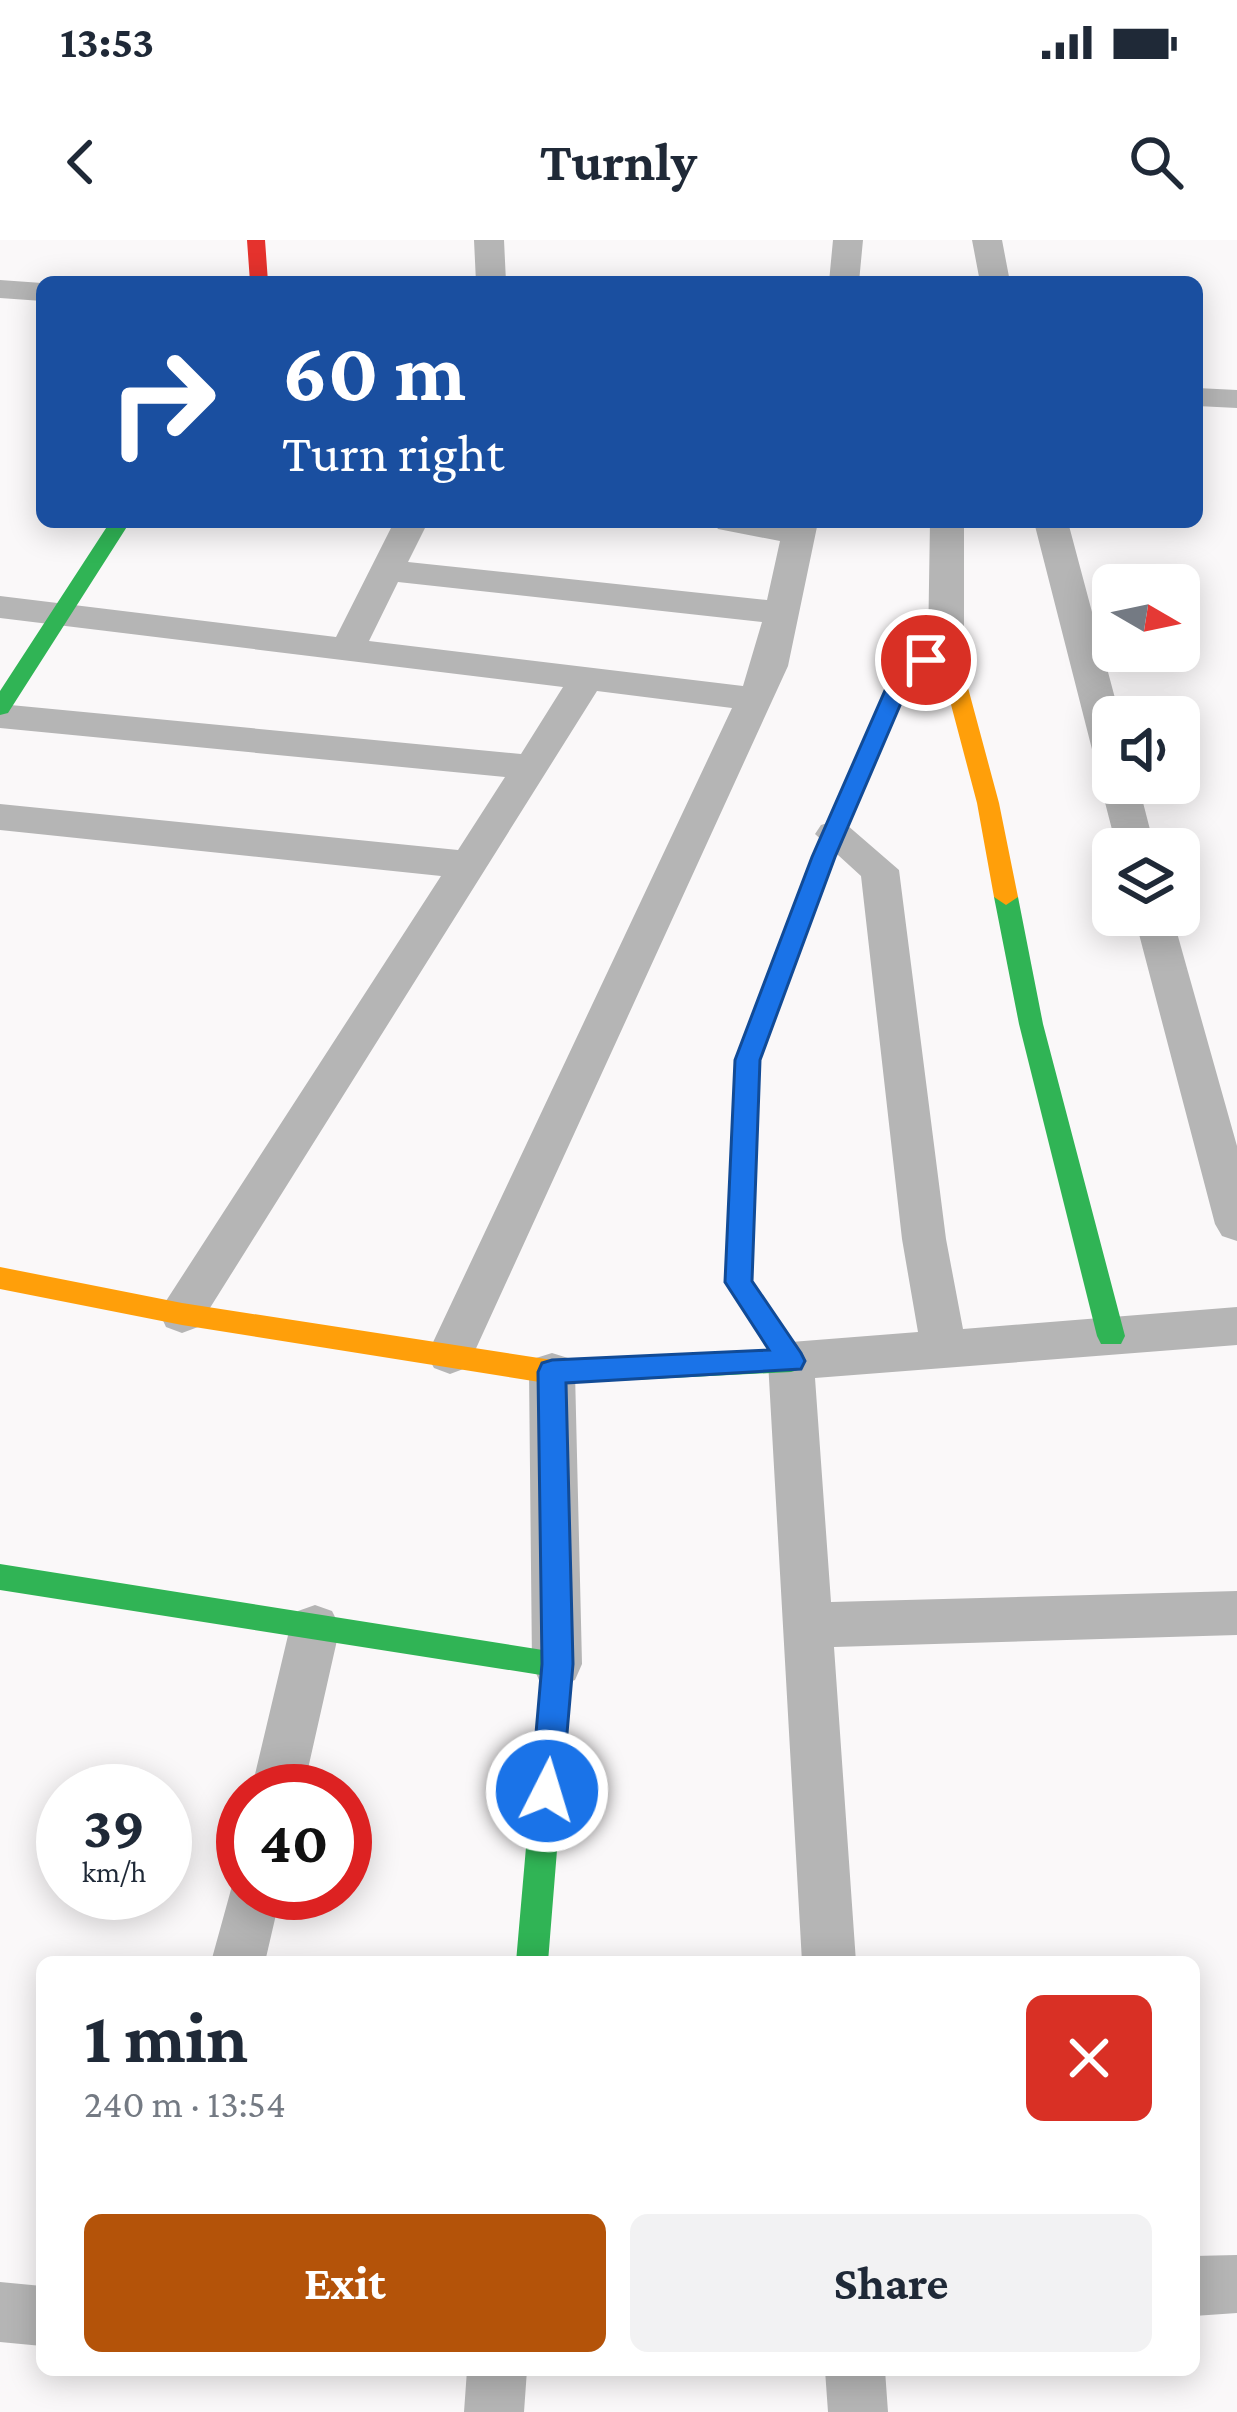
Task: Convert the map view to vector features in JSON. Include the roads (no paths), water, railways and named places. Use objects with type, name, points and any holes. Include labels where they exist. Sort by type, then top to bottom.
[{"type":"street","points":[[256,240],[259,276]]},
{"type":"street","points":[[489,240],[491,276]]},
{"type":"street","points":[[845,276],[848,240]]},
{"type":"street","points":[[987,240],[994,276]]},
{"type":"street","points":[[0,289],[36,292]]},
{"type":"street","points":[[1203,397],[1237,399]]},
{"type":"street","points":[[116,528],[0,712],[531,766]]},
{"type":"street","points":[[350,646],[408,528]]},
{"type":"street","points":[[450,1355],[770,666],[800,528]]},
{"type":"street","points":[[947,528],[946,647],[988,803],[1031,1024],[1111,1336]]},
{"type":"street","points":[[1053,528],[1096,696]]},
{"type":"street","points":[[387,570],[782,613]]},
{"type":"street","points":[[0,607],[350,646],[755,699]]},
{"type":"street","points":[[829,1956],[791,1361],[739,1282],[748,1060],[834,834],[898,686],[946,647]]},
{"type":"street","points":[[182,1314],[588,677]]},
{"type":"street","points":[[0,817],[469,865]]},
{"type":"street","points":[[834,834],[880,870],[924,1239],[944,1349]]},
{"type":"street","points":[[1160,936],[1237,1224]]},
{"type":"street","points":[[0,1278],[182,1314],[552,1372],[791,1361],[1237,1326]]},
{"type":"street","points":[[533,1956],[557,1664],[552,1372]]},
{"type":"street","points":[[0,1577],[557,1664]]},
{"type":"street","points":[[808,1625],[1237,1613]]},
{"type":"street","points":[[283,1764],[315,1627]]},
{"type":"street","points":[[239,1956],[248,1920]]},
{"type":"street","points":[[1200,2286],[1237,2284]]},
{"type":"street","points":[[0,2312],[36,2315]]},
{"type":"street","points":[[494,2412],[497,2376]]},
{"type":"street","points":[[855,2376],[858,2412]]}]
